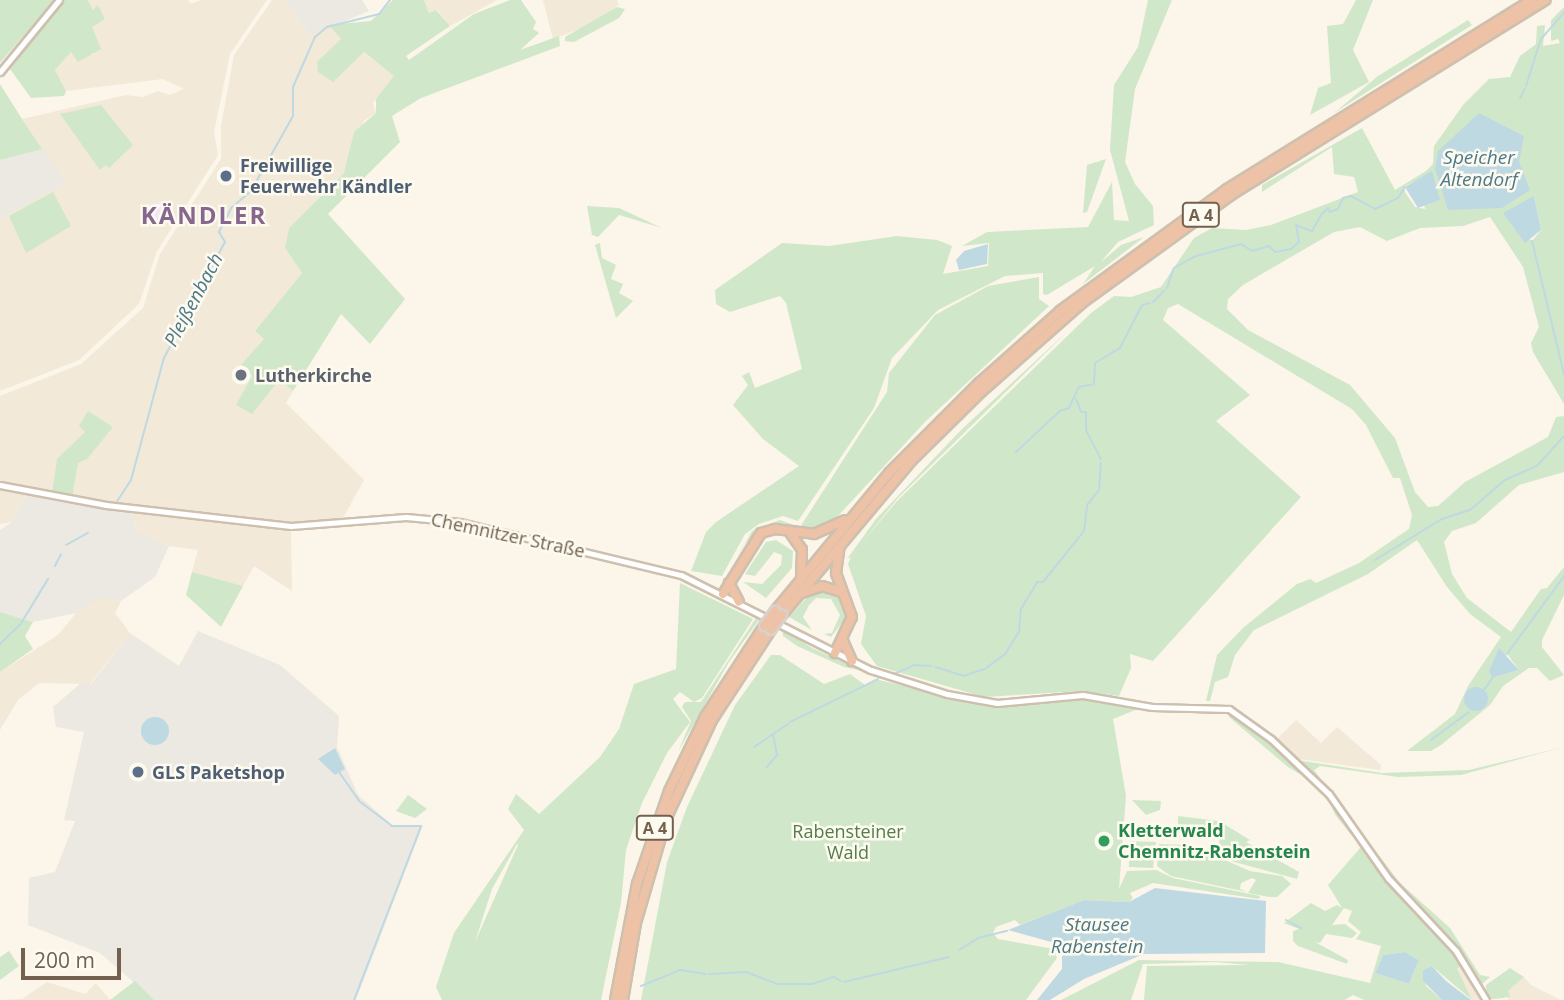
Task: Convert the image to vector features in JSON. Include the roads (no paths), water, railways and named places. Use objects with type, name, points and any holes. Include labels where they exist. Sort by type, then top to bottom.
[{"type":"highway","name":"A 4","points":[[615,1000],[635,895],[669,790],[705,717],[800,578],[850,517],[979,383],[1110,271],[1227,189],[1539,1]]},
{"type":"highway","name":"A 4","points":[[778,613],[796,596],[842,539],[973,399],[1111,280],[1231,195],[1539,1]]},
{"type":"highway","points":[[723,594],[755,537],[771,529],[820,533],[850,517]]},
{"type":"highway","points":[[788,532],[802,550],[800,578]]},
{"type":"highway","points":[[835,653],[852,618],[835,569],[842,539]]},
{"type":"highway","points":[[729,583],[739,602]]},
{"type":"highway","points":[[796,596],[822,586],[846,596]]},
{"type":"highway","name":"A 4","points":[[623,1000],[641,899],[667,817],[712,720],[767,628]]},
{"type":"highway","points":[[843,641],[852,661]]},
{"type":"main road","points":[[0,72],[59,0]]},
{"type":"main road","name":"Chemnitzer Straße","points":[[0,485],[106,505],[291,526],[406,517],[447,519],[658,568],[723,594],[835,653],[910,684],[986,702],[1083,695],[1152,707],[1229,709],[1270,738],[1329,793],[1388,878],[1456,951],[1486,1000]]},
{"type":"water","name":"Speicher Altendorf","points":[[1479,113],[1524,136],[1519,162],[1530,190],[1502,208],[1448,210],[1435,169],[1438,151]]},
{"type":"water","points":[[1432,171],[1440,200],[1418,208],[1405,187]]},
{"type":"water","points":[[1534,196],[1541,230],[1525,243],[1503,213]]},
{"type":"water","points":[[988,244],[987,264],[959,270],[956,260],[964,251]]},
{"type":"water","points":[[1499,648],[1519,670],[1492,678],[1489,671]]},
{"type":"water","points":[[1476,687],[1485,690],[1488,699],[1485,708],[1476,711],[1467,708],[1464,699],[1467,690]]},
{"type":"water","points":[[155,717],[165,721],[169,731],[165,741],[155,745],[145,741],[141,731],[145,721]]},
{"type":"water","points":[[335,748],[345,769],[335,775],[318,759]]},
{"type":"water","name":"Stausee Rabenstein","points":[[1155,888],[1266,901],[1265,953],[1144,954],[1084,979],[1050,1000],[1037,1000],[1062,969],[1062,945],[1008,930],[1084,900],[1129,902]]},
{"type":"water","points":[[1405,952],[1419,960],[1409,984],[1375,973],[1383,955]]},
{"type":"water","points":[[1432,966],[1446,981],[1471,1000],[1442,1000],[1423,981],[1423,970]]},
{"type":"waterway","name":"Pleißenbach","points":[[116,503],[131,480],[164,358],[225,242],[219,232],[231,208],[251,191],[293,116],[293,87],[315,37],[327,27],[379,14],[390,0]]},
{"type":"waterway","points":[[1526,86],[1541,39],[1564,13]]},
{"type":"waterway","points":[[1520,98],[1525,89]]},
{"type":"waterway","points":[[1167,288],[1174,268],[1196,256],[1241,244],[1252,251],[1269,246],[1275,252],[1291,249],[1299,242],[1296,225],[1312,231],[1322,214],[1328,208],[1330,212],[1338,209],[1343,198],[1351,196],[1375,209],[1398,198],[1405,187]]},
{"type":"waterway","points":[[1532,241],[1564,374]]},
{"type":"waterway","points":[[1153,302],[1164,291]]},
{"type":"waterway","points":[[1016,452],[1060,411],[1069,408],[1079,387],[1094,384],[1095,363],[1120,348],[1142,305],[1150,303]]},
{"type":"waterway","points":[[1076,399],[1081,412],[1086,412],[1086,430],[1101,459]]},
{"type":"waterway","points":[[1375,560],[1442,519],[1470,510],[1505,480],[1538,465],[1564,436]]},
{"type":"waterway","points":[[936,667],[963,676],[985,669],[1006,653],[1019,631],[1021,609],[1037,582],[1043,582],[1084,531],[1087,505],[1099,490],[1101,463]]},
{"type":"waterway","name":"Pleißenbach","points":[[66,545],[88,533]]},
{"type":"waterway","name":"Pleißenbach","points":[[55,566],[61,554]]},
{"type":"waterway","points":[[1507,654],[1564,576]]},
{"type":"waterway","name":"Pleißenbach","points":[[0,644],[20,625],[48,579]]},
{"type":"waterway","points":[[894,674],[914,665],[931,666]]},
{"type":"waterway","points":[[1484,690],[1493,677]]},
{"type":"waterway","points":[[790,722],[878,679]]},
{"type":"waterway","points":[[1431,740],[1469,712]]},
{"type":"waterway","points":[[754,747],[788,724]]},
{"type":"waterway","points":[[767,767],[777,755],[773,734]]},
{"type":"waterway","points":[[339,772],[359,801],[391,825]]},
{"type":"waterway","points":[[354,1000],[421,826],[391,826]]},
{"type":"waterway","points":[[1286,920],[1302,929]]},
{"type":"waterway","points":[[959,950],[978,938],[1007,931]]},
{"type":"waterway","points":[[844,982],[949,957]]},
{"type":"waterway","points":[[641,986],[680,970],[706,974]]},
{"type":"waterway","points":[[709,974],[746,972],[777,984],[812,984],[834,977],[841,981]]},
{"type":"place","name":"Freiwillige Feuerwehr Kändler","points":[[226,176]]},
{"type":"place","name":"Lutherkirche","points":[[241,375]]},
{"type":"place","name":"GLS Paketshop","points":[[138,772]]},
{"type":"place","name":"Kletterwald Chemnitz-Rabenstein","points":[[1104,841]]},
{"type":"district","name":"KÄNDLER","points":[[204,215]]},
{"type":"park label","name":"Rabensteiner Wald","points":[[848,842]]}]
